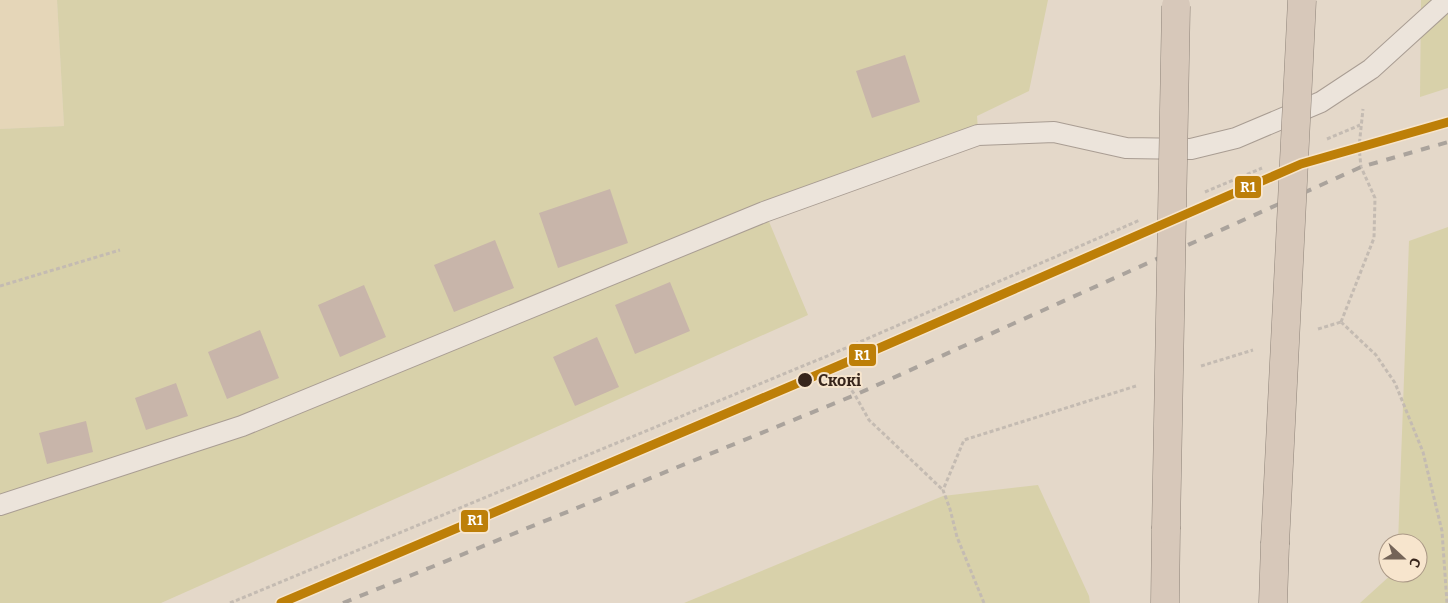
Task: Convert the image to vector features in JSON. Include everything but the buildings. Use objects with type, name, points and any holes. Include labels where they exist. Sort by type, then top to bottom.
[{"type":"highway","points":[[1273,603],[1274,544],[1302,0]]},
{"type":"highway","points":[[1165,603],[1176,3]]},
{"type":"lane","points":[[0,505],[242,426],[764,212],[978,135],[1054,132],[1126,148],[1192,149],[1236,138],[1321,102],[1371,69],[1447,0]]},
{"type":"path","points":[[1342,322],[1374,238],[1375,198],[1361,167],[1359,147],[1360,125],[1371,69]]},
{"type":"path","points":[[1324,141],[1360,125]]},
{"type":"path","points":[[1196,196],[1269,164]]},
{"type":"path","points":[[230,603],[832,354],[1142,220]]},
{"type":"path","points":[[0,286],[120,250]]},
{"type":"path","points":[[1313,331],[1342,322]]},
{"type":"path","points":[[1342,322],[1376,355],[1395,383],[1423,452],[1442,531],[1448,603]]},
{"type":"path","points":[[1200,366],[1257,348]]},
{"type":"path","points":[[844,380],[869,420],[943,490],[957,537],[984,603]]},
{"type":"path","points":[[943,490],[964,440],[1144,384]]},
{"type":"shaded area","points":[[0,0],[57,0],[64,126],[0,129]]},
{"type":"shaded area","points":[[57,0],[1048,0],[1029,91],[977,116],[979,145],[765,212],[808,315],[161,603],[0,603],[0,129],[64,126]]},
{"type":"shaded area","points":[[1421,0],[1448,0],[1448,88],[1420,97]]},
{"type":"shaded area","points":[[1448,227],[1448,603],[1360,603],[1382,583],[1428,583],[1428,533],[1398,533],[1409,241]]},
{"type":"shaded area","points":[[1038,485],[1089,596],[1090,603],[684,603],[943,496]]},
{"type":"railway","points":[[343,603],[855,395],[1361,167],[1448,142]]},
{"type":"transit line","name":"R1","points":[[281,603],[838,366],[1301,164],[1448,122]]},
{"type":"place","name":"Скокі","points":[[805,380]]}]
